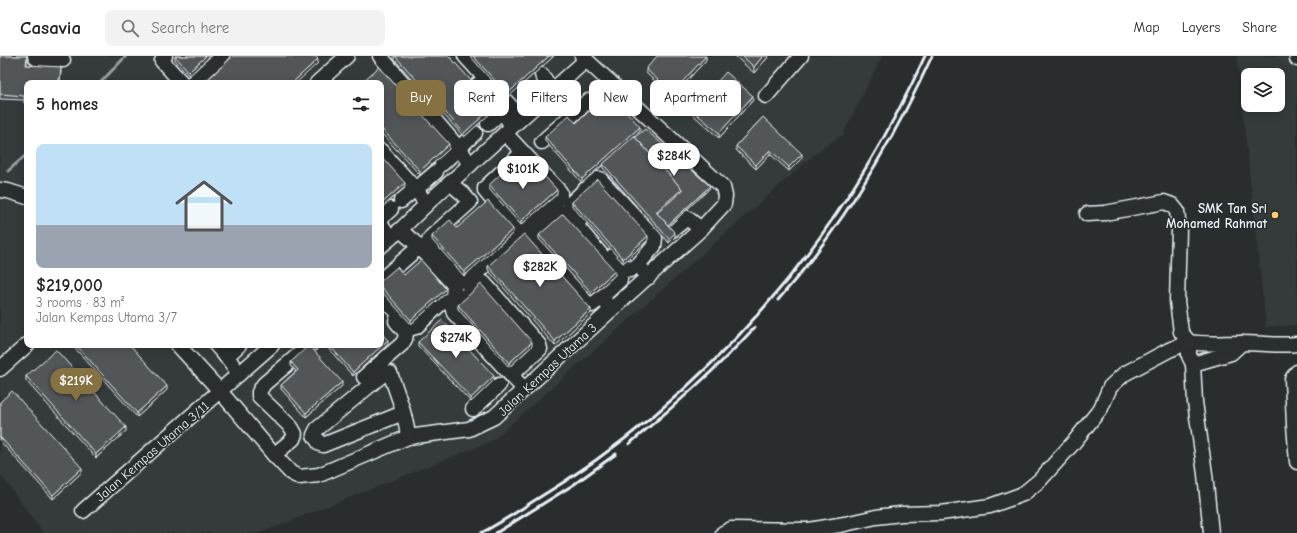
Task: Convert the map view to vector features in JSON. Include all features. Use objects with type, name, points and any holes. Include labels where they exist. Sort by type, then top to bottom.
[{"type":"street","points":[[35,56],[39,59],[63,60]]},
{"type":"street","points":[[166,56],[162,61],[179,80]]},
{"type":"street","points":[[195,80],[222,56]]},
{"type":"street","points":[[321,80],[347,56]]},
{"type":"street","points":[[380,56],[459,148],[470,165]]},
{"type":"street","points":[[465,56],[513,109],[512,127]]},
{"type":"street","points":[[766,96],[801,56]]},
{"type":"street","points":[[563,80],[584,58]]},
{"type":"street","name":"Jalan Kempas Utama 3","points":[[181,348],[220,391],[274,455],[291,473],[299,477],[319,475],[408,437],[469,429],[494,418],[612,309],[702,229],[724,204],[725,196],[723,187],[584,58]]},
{"type":"street","points":[[542,75],[545,80]]},
{"type":"street","points":[[581,107],[588,101]]},
{"type":"street","points":[[488,124],[497,116]]},
{"type":"street","points":[[504,116],[512,127],[523,152],[560,192],[561,195],[560,198],[522,232],[518,230],[485,191],[485,188],[523,152]]},
{"type":"street","points":[[390,238],[524,116]]},
{"type":"street","points":[[542,142],[571,116]]},
{"type":"street","points":[[391,210],[476,134]]},
{"type":"street","points":[[384,154],[419,186]]},
{"type":"street","points":[[396,154],[429,202]]},
{"type":"street","points":[[596,179],[600,179],[655,238],[654,246],[638,265],[630,270],[627,269],[570,208],[570,204],[596,179]]},
{"type":"street","points":[[450,183],[470,202],[429,241],[429,244],[462,281],[467,281],[470,279],[512,241]]},
{"type":"street","points":[[0,190],[24,195]]},
{"type":"street","points":[[1087,214],[1105,213],[1164,202],[1172,205],[1177,211],[1180,229],[1177,301],[1181,332],[1189,342],[1189,356],[1193,364],[1195,402],[1206,474],[1211,533]]},
{"type":"street","points":[[560,212],[565,212],[620,277],[620,280],[601,298],[592,304],[586,302],[532,241],[531,238],[560,212]]},
{"type":"street","points":[[672,230],[687,218],[702,229]]},
{"type":"street","points":[[384,229],[390,238],[418,247],[453,284],[454,287],[454,291],[416,327],[412,328],[384,298]]},
{"type":"street","points":[[384,277],[418,247]]},
{"type":"street","points":[[638,265],[648,277]]},
{"type":"street","points":[[511,376],[540,349],[539,346],[484,283],[478,283],[452,309],[454,313],[511,376],[524,389]]},
{"type":"street","points":[[601,298],[612,309]]},
{"type":"street","points":[[364,377],[402,344],[405,339],[406,332],[384,308]]},
{"type":"street","points":[[723,533],[731,529],[809,530],[845,524],[876,516],[941,513],[990,506],[1024,494],[1040,480],[1074,442],[1101,408],[1110,387],[1124,374],[1169,350],[1189,342],[1202,344],[1242,343],[1284,346],[1297,344]]},
{"type":"street","points":[[1193,364],[1231,353],[1242,343]]},
{"type":"street","points":[[0,369],[24,348]]},
{"type":"street","points":[[218,348],[239,374]]},
{"type":"street","points":[[226,357],[236,348]]},
{"type":"street","name":"Jalan Kempas Utama 3/11","points":[[83,511],[269,348]]},
{"type":"street","points":[[274,455],[293,439],[295,434],[291,427],[259,396],[258,392],[264,384],[306,348]]},
{"type":"street","points":[[403,413],[323,445],[320,444],[314,435],[317,429],[386,372],[390,373],[403,413],[408,437]]},
{"type":"street","points":[[1294,375],[1297,462]]},
{"type":"street","points":[[494,418],[476,406],[499,385]]},
{"type":"shaded area","points":[[0,56],[882,56],[843,134],[817,152],[492,441],[260,533],[43,533],[0,474]]},
{"type":"shaded area","name":"SMK Tan Sri Mohamed Rahmat","points":[[1237,56],[1297,56],[1297,325],[1266,327],[1243,112],[1285,112],[1285,68],[1241,68],[1241,93]]},
{"type":"building","points":[[0,56],[27,56],[26,65],[61,67],[60,78],[58,80],[24,80],[24,96],[0,94]]},
{"type":"building","points":[[175,56],[206,56],[189,72]]},
{"type":"building","points":[[233,56],[315,56],[318,59],[295,80],[207,80]]},
{"type":"building","points":[[395,56],[449,56],[471,80],[454,80],[454,116],[483,116],[464,133],[446,113],[446,80],[417,80]]},
{"type":"building","points":[[473,56],[549,56],[522,80],[517,80],[517,85],[509,92],[509,80],[494,80]]},
{"type":"building","points":[[657,56],[706,56],[684,80],[658,80],[646,69]]},
{"type":"building","points":[[742,56],[763,56],[754,67]]},
{"type":"building","points":[[379,67],[396,86],[396,116],[424,116],[449,144],[420,171],[384,131],[384,80],[364,80]]},
{"type":"building","points":[[726,72],[735,80],[719,80]]},
{"type":"building","points":[[741,85],[753,96],[741,109]]},
{"type":"building","points":[[589,112],[589,116],[630,116],[640,127],[582,179],[545,137],[568,116],[570,116],[576,123]]},
{"type":"building","points":[[699,116],[735,116],[719,133]]},
{"type":"building","points":[[763,117],[802,154],[789,167],[770,150],[756,165],[736,146]]},
{"type":"building","points":[[645,129],[710,186],[668,225],[657,213],[682,191],[682,189],[635,137]]},
{"type":"building","points":[[634,136],[682,189],[656,212],[675,233],[669,239],[603,164]]},
{"type":"building","points":[[384,159],[405,183],[384,201]]},
{"type":"building","points":[[531,161],[557,190],[521,221],[489,185],[507,168],[514,176]]},
{"type":"building","points":[[597,179],[648,236],[623,259],[572,202]]},
{"type":"building","points":[[488,201],[513,229],[464,272],[432,236],[450,220],[457,228]]},
{"type":"building","points":[[563,214],[615,271],[591,292],[539,235]]},
{"type":"building","points":[[524,234],[591,309],[555,341],[488,266]]},
{"type":"building","points":[[421,260],[446,289],[411,320],[384,290],[384,278],[397,267],[404,275]]},
{"type":"building","points":[[481,284],[532,342],[509,363],[458,305]]},
{"type":"building","points":[[442,320],[494,376],[471,398],[418,342]]},
{"type":"building","points":[[384,336],[388,340],[384,344]]},
{"type":"building","points":[[79,348],[133,348],[167,386],[137,413]]},
{"type":"building","points":[[306,348],[312,348],[342,382],[306,413],[281,385],[298,370],[291,362]]},
{"type":"building","points":[[332,348],[379,348],[353,372]]},
{"type":"building","points":[[56,350],[126,427],[96,454],[26,376]]},
{"type":"building","points":[[12,391],[82,468],[53,495],[0,437],[0,402]]},
{"type":"waterway","points":[[103,80],[126,56]]},
{"type":"waterway","points":[[8,171],[24,157]]},
{"type":"railway","points":[[481,533],[507,518],[596,460],[656,414],[711,363],[763,309],[810,251],[852,189],[891,124],[925,56]]},
{"type":"railway","points":[[778,300],[823,243],[864,184],[883,153],[917,89],[932,56]]},
{"type":"railway","points":[[629,444],[710,373],[755,327]]},
{"type":"railway","points":[[496,533],[573,485],[616,454]]},
{"type":"place","name":"SMK Tan Sri Mohamed Rahmat","points":[[1275,215]]}]
